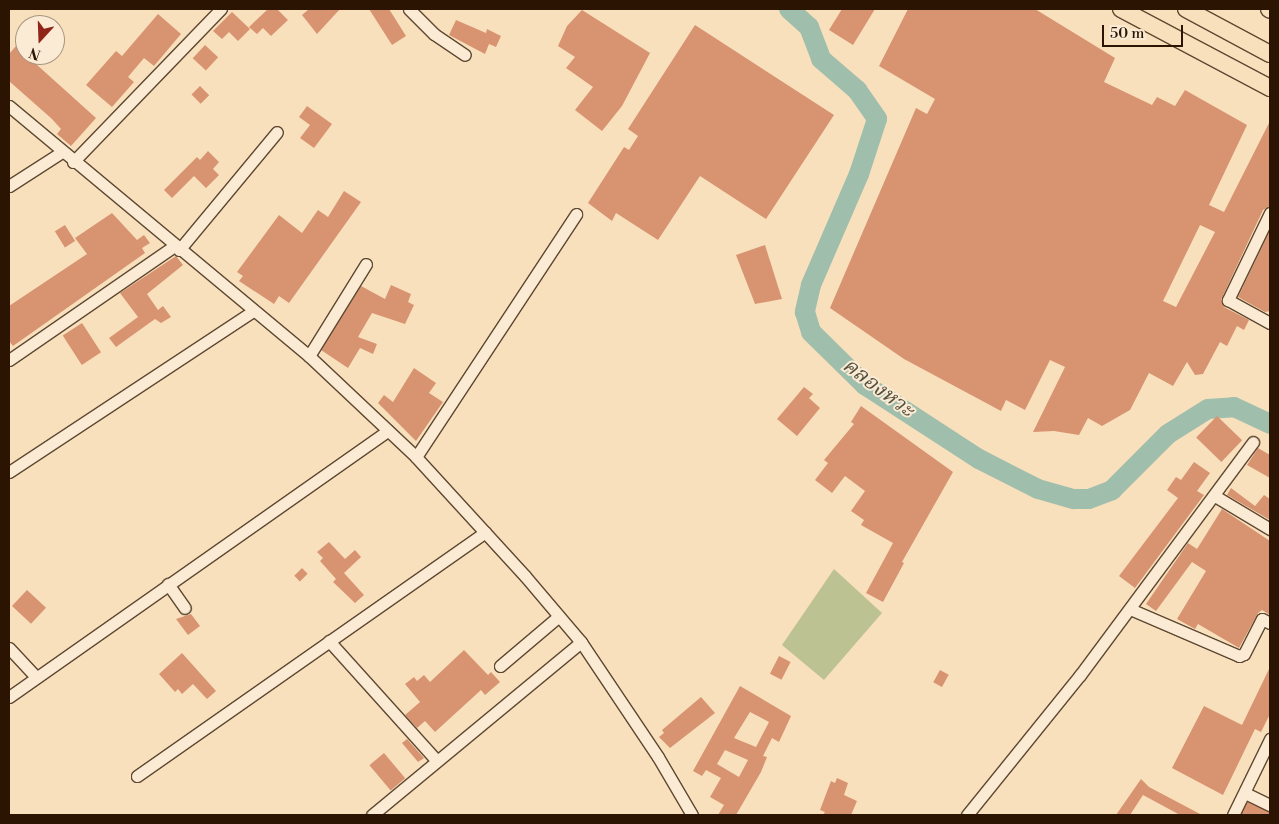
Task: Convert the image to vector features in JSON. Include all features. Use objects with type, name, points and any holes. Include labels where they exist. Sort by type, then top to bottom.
[{"type":"highway","points":[[1121,9],[1270,88]]},
{"type":"highway","points":[[1186,9],[1270,54]]},
{"type":"street","points":[[73,162],[221,9]]},
{"type":"street","points":[[409,9],[434,34],[465,55]]},
{"type":"street","points":[[9,106],[73,162],[309,356],[416,457],[485,532],[581,642],[658,757],[692,815]]},
{"type":"street","points":[[9,360],[177,248],[277,132]]},
{"type":"street","points":[[9,186],[62,152]]},
{"type":"street","points":[[1270,213],[1228,300],[1270,323]]},
{"type":"street","points":[[416,457],[576,214]]},
{"type":"street","points":[[309,356],[366,264]]},
{"type":"street","points":[[9,472],[252,311]]},
{"type":"street","points":[[9,697],[388,431]]},
{"type":"street","points":[[967,815],[1130,609],[1253,442]]},
{"type":"street","points":[[1215,496],[1270,529]]},
{"type":"street","points":[[137,776],[485,532]]},
{"type":"street","points":[[168,584],[185,608]]},
{"type":"street","points":[[1130,609],[1239,656],[1244,654],[1262,618],[1270,623]]},
{"type":"street","points":[[500,666],[559,616]]},
{"type":"street","points":[[329,641],[437,761]]},
{"type":"street","points":[[372,815],[581,642]]},
{"type":"street","points":[[9,648],[36,677]]},
{"type":"street","points":[[1233,815],[1270,740]]},
{"type":"street","points":[[1245,792],[1270,805]]},
{"type":"green space","points":[[834,569],[882,613],[824,680],[782,645]]},
{"type":"building","points":[[268,9],[277,9],[288,20],[271,36],[263,28],[257,34],[249,27]]},
{"type":"building","points":[[309,9],[340,9],[317,34],[302,15]]},
{"type":"building","points":[[369,9],[389,9],[406,36],[392,45]]},
{"type":"building","points":[[842,9],[875,9],[853,45],[829,30]]},
{"type":"building","points":[[908,9],[1035,9],[1115,58],[1104,82],[1152,105],[1157,97],[1175,106],[1185,90],[1247,125],[1209,205],[1224,212],[1270,121],[1270,206],[1263,210],[1221,300],[1224,307],[1249,320],[1244,330],[1237,326],[1227,346],[1220,342],[1203,374],[1195,375],[1187,362],[1173,386],[1149,373],[1130,410],[1102,426],[1088,418],[1079,435],[1054,431],[1033,432],[1065,367],[1050,360],[1025,410],[1006,400],[1001,411],[904,359],[830,308],[916,108],[927,114],[935,99],[879,66]],"holes":[[[1200,225],[1215,232],[1176,307],[1163,301]]]},
{"type":"building","points":[[582,10],[650,53],[622,106],[602,131],[575,110],[593,87],[566,68],[575,57],[558,46],[567,26]]},
{"type":"building","points":[[232,12],[250,29],[238,41],[229,32],[222,39],[213,31]]},
{"type":"building","points":[[158,14],[181,34],[154,66],[144,58],[128,77],[134,82],[112,107],[86,85],[116,51],[122,56]]},
{"type":"building","points":[[456,20],[486,33],[487,29],[501,36],[496,47],[489,44],[485,54],[449,35]]},
{"type":"building","points":[[695,25],[834,115],[766,219],[700,176],[658,240],[616,213],[612,221],[588,203],[624,147],[629,150],[638,136],[628,129]]},
{"type":"building","points":[[205,45],[218,57],[206,70],[193,58]]},
{"type":"building","points":[[15,47],[15,65],[37,65],[96,118],[71,146],[57,134],[61,129],[52,119],[9,81],[9,54]]},
{"type":"building","points":[[200,86],[209,95],[201,104],[192,94]]},
{"type":"building","points":[[307,106],[332,124],[314,148],[300,138],[310,125],[299,117]]},
{"type":"building","points":[[208,151],[219,162],[213,169],[219,175],[206,188],[194,176],[172,198],[164,190],[197,157],[200,160]]},
{"type":"building","points":[[344,191],[361,202],[289,303],[279,296],[274,304],[239,281],[243,276],[237,272],[279,215],[302,233],[318,210],[328,217]]},
{"type":"building","points":[[112,213],[137,240],[144,235],[150,243],[142,248],[145,253],[13,346],[9,341],[9,306],[87,254],[75,238]]},
{"type":"building","points":[[65,225],[75,241],[65,247],[55,231]]},
{"type":"building","points":[[1270,230],[1270,311],[1265,312],[1238,297]]},
{"type":"building","points":[[765,245],[782,299],[755,304],[736,255]]},
{"type":"building","points":[[176,256],[183,265],[147,294],[158,310],[163,306],[171,317],[161,323],[155,319],[116,347],[109,338],[138,317],[120,293]]},
{"type":"building","points":[[391,285],[411,294],[408,302],[414,305],[405,324],[372,313],[358,337],[377,344],[373,354],[360,348],[348,368],[321,350],[361,286],[385,299]]},
{"type":"building","points":[[82,323],[101,352],[82,365],[63,336]]},
{"type":"building","points":[[414,368],[436,383],[429,393],[443,402],[416,441],[378,403],[384,395],[393,402]]},
{"type":"building","points":[[804,387],[813,394],[809,398],[820,408],[797,436],[777,419]]},
{"type":"building","points":[[861,406],[953,472],[902,562],[904,563],[883,602],[866,593],[893,543],[861,525],[864,520],[851,511],[865,491],[845,476],[832,493],[815,480],[828,463],[824,460],[854,424],[851,422]]},
{"type":"building","points":[[1217,416],[1242,440],[1221,462],[1196,438]]},
{"type":"building","points":[[1258,448],[1270,455],[1270,478],[1247,465]]},
{"type":"building","points":[[1194,462],[1210,473],[1197,491],[1204,495],[1135,588],[1119,576],[1178,498],[1167,490],[1176,477],[1181,480]]},
{"type":"building","points":[[1231,488],[1255,506],[1264,495],[1270,499],[1270,520],[1227,495]]},
{"type":"building","points":[[1222,509],[1270,541],[1270,615],[1262,610],[1258,613],[1239,648],[1198,624],[1195,629],[1177,619],[1206,571],[1192,562],[1156,611],[1146,604],[1188,543],[1197,549]]},
{"type":"building","points":[[329,542],[345,559],[355,550],[361,557],[344,573],[364,595],[355,603],[333,582],[336,579],[320,561],[323,558],[317,552]]},
{"type":"building","points":[[302,568],[308,574],[300,581],[294,576]]},
{"type":"building","points":[[27,590],[46,608],[31,624],[12,606]]},
{"type":"building","points":[[191,614],[200,626],[188,635],[176,619]]},
{"type":"building","points":[[464,650],[488,675],[491,672],[500,682],[485,695],[481,690],[435,732],[425,721],[417,728],[405,715],[420,702],[405,684],[414,677],[417,681],[424,675],[430,682]]},
{"type":"building","points":[[182,653],[216,691],[207,699],[193,684],[182,694],[178,689],[175,692],[159,674]]},
{"type":"building","points":[[779,656],[791,662],[782,680],[770,674]]},
{"type":"building","points":[[1270,667],[1270,714],[1261,732],[1255,729],[1223,795],[1172,768],[1204,706],[1242,725]]},
{"type":"building","points":[[940,670],[949,675],[942,687],[933,682]]},
{"type":"building","points":[[740,686],[791,716],[779,742],[772,738],[763,756],[767,757],[761,772],[736,815],[718,815],[724,805],[710,797],[721,778],[706,770],[702,776],[693,771]],"holes":[[[750,712],[769,722],[756,747],[734,738]],[[725,750],[748,760],[739,777],[717,764]]]},
{"type":"building","points":[[701,697],[715,713],[670,748],[659,737],[664,733],[662,730]]},
{"type":"building","points":[[407,739],[424,758],[418,762],[402,743]]},
{"type":"building","points":[[384,753],[405,778],[391,790],[369,765]]},
{"type":"building","points":[[837,778],[848,783],[844,795],[857,801],[851,815],[823,815],[825,812],[820,810],[831,781],[835,783]]},
{"type":"building","points":[[1141,779],[1149,787],[1202,815],[1180,815],[1143,795],[1130,815],[1116,815]]},
{"type":"building","points":[[1247,802],[1270,812],[1270,815],[1241,815]]},
{"type":"waterway","name":"คลองหวะ","points":[[789,9],[809,27],[821,59],[857,90],[877,119],[859,174],[811,285],[805,312],[811,332],[865,385],[979,459],[1038,489],[1074,499],[1089,499],[1112,490],[1168,434],[1208,409],[1234,407],[1270,424]]}]
